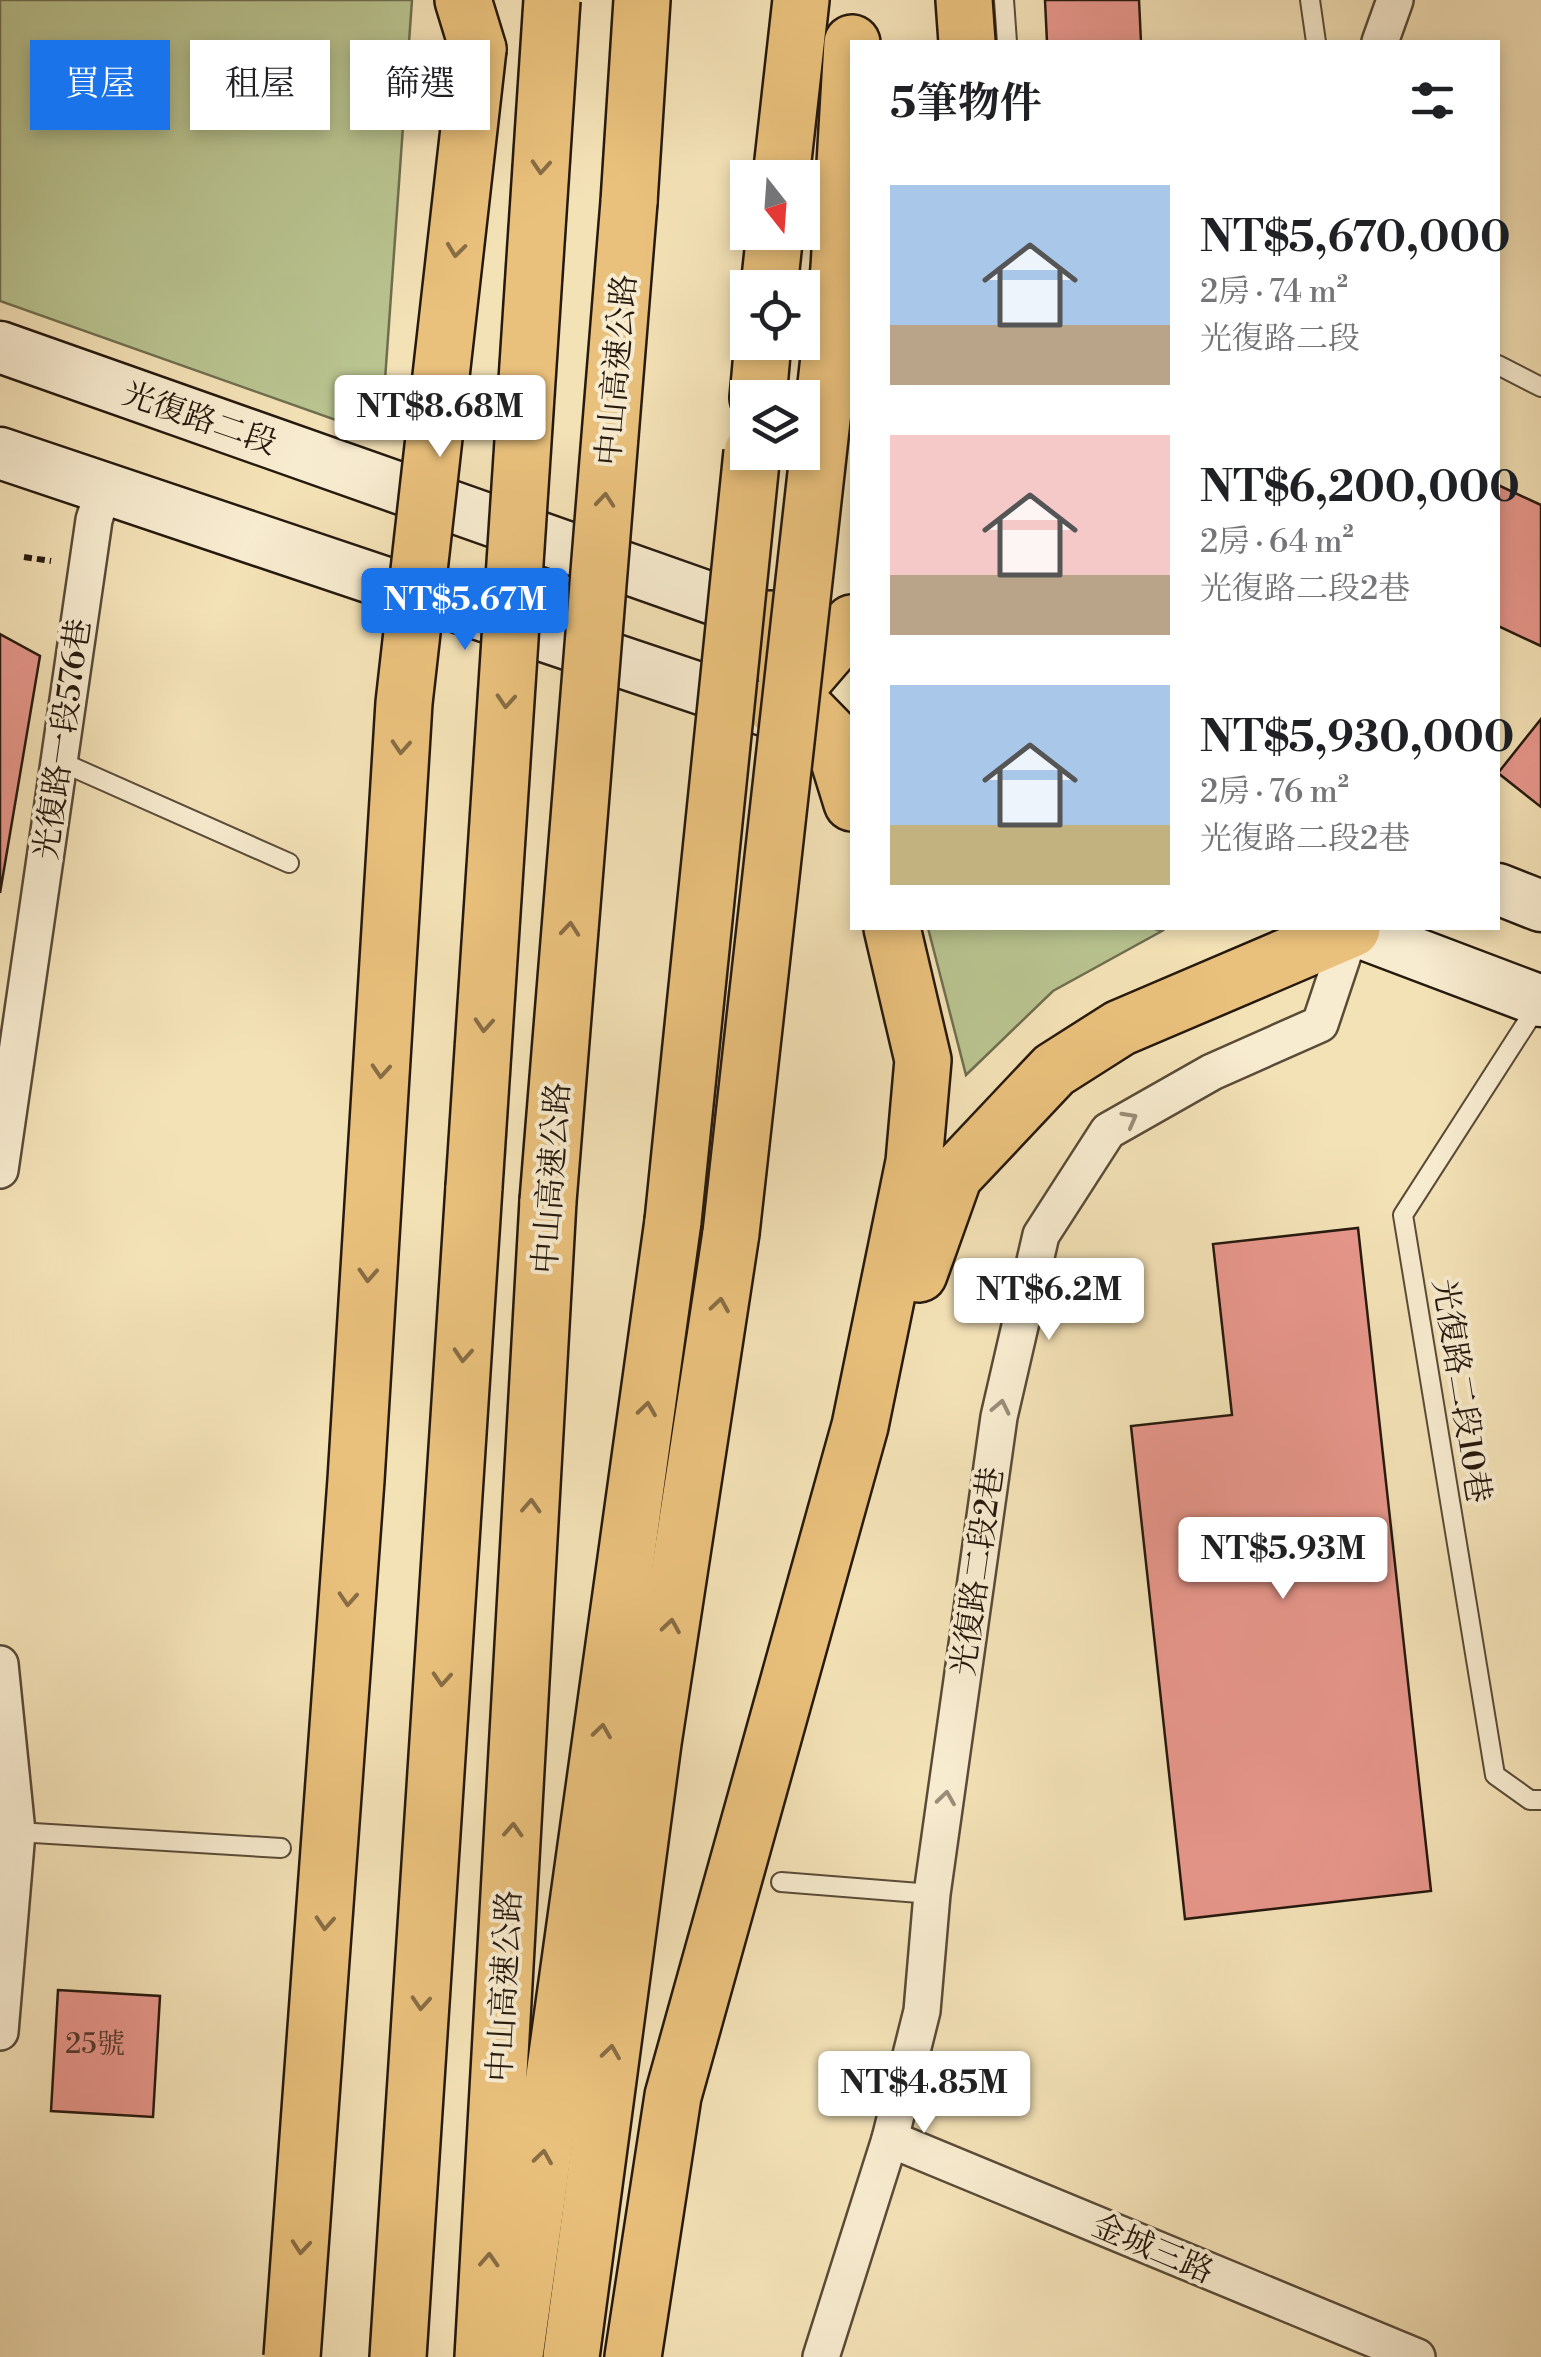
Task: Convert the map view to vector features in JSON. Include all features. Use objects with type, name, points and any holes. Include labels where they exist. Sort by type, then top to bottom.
[{"type":"highway","points":[[398,2357],[552,0]]},
{"type":"highway","name":"中山高速公路","points":[[483,2357],[548,1200],[642,0]]},
{"type":"highway","points":[[783,160],[801,0]]},
{"type":"highway","points":[[852,40],[855,0]]},
{"type":"highway","points":[[964,0],[967,40]]},
{"type":"highway","points":[[292,2357],[354,1499],[404,703],[474,16]]},
{"type":"highway","points":[[571,2357],[653,1743],[731,1233],[839,268],[850,78]]},
{"type":"highway","points":[[514,2357],[673,1221],[750,470]]},
{"type":"highway","points":[[771,620],[780,703]]},
{"type":"highway","points":[[780,703],[846,638]]},
{"type":"highway","points":[[780,703],[842,739],[850,790]]},
{"type":"highway","points":[[632,2357],[673,2096],[860,1426],[914,1162],[924,1060],[892,930]]},
{"type":"highway","points":[[860,1426],[954,1176],[1054,1070],[1120,1028],[1346,930]]},
{"type":"main road","name":"光復路二段","points":[[0,348],[771,620],[846,638]]},
{"type":"main road","points":[[0,453],[780,703]]},
{"type":"main road","points":[[1500,890],[1541,906]]},
{"type":"main road","points":[[1356,930],[1541,1001]]},
{"type":"street","points":[[1381,40],[1395,0]]},
{"type":"street","name":"光復路一段576巷","points":[[0,1170],[94,520],[104,488]]},
{"type":"street","name":"光復路二段2巷","points":[[821,2357],[890,2138],[922,2011],[932,1894],[998,1417],[1041,1235],[1108,1131],[1212,1072],[1320,1024],[1350,930]]},
{"type":"street","points":[[0,1664],[17,1832],[0,2032]]},
{"type":"street","name":"金城三路","points":[[890,2138],[1417,2357]]},
{"type":"lane","points":[[1004,0],[1008,40]]},
{"type":"lane","points":[[1310,0],[1316,40]]},
{"type":"lane","points":[[1500,366],[1541,387]]},
{"type":"lane","points":[[59,761],[289,863]]},
{"type":"lane","name":"光復路二段10巷","points":[[1541,1001],[1403,1215],[1495,1775],[1530,1800],[1541,1800]]},
{"type":"lane","points":[[17,1832],[281,1848]]},
{"type":"lane","points":[[781,1882],[932,1894]]},
{"type":"green space","points":[[0,0],[412,0],[409,40],[350,40],[350,130],[403,130],[381,436],[0,301]]},
{"type":"green space","points":[[929,930],[1162,931],[1053,991],[966,1075]]},
{"type":"building","points":[[1045,0],[1139,0],[1141,40],[1047,40]]},
{"type":"building","points":[[1500,486],[1541,505],[1541,646],[1500,627]]},
{"type":"building","points":[[0,634],[40,656],[0,893]]},
{"type":"building","points":[[1541,719],[1541,807],[1500,775]]},
{"type":"building","points":[[1358,1228],[1431,1891],[1185,1919],[1131,1426],[1232,1415],[1213,1244]]},
{"type":"building","points":[[58,1990],[160,1996],[153,2117],[51,2111]]}]
